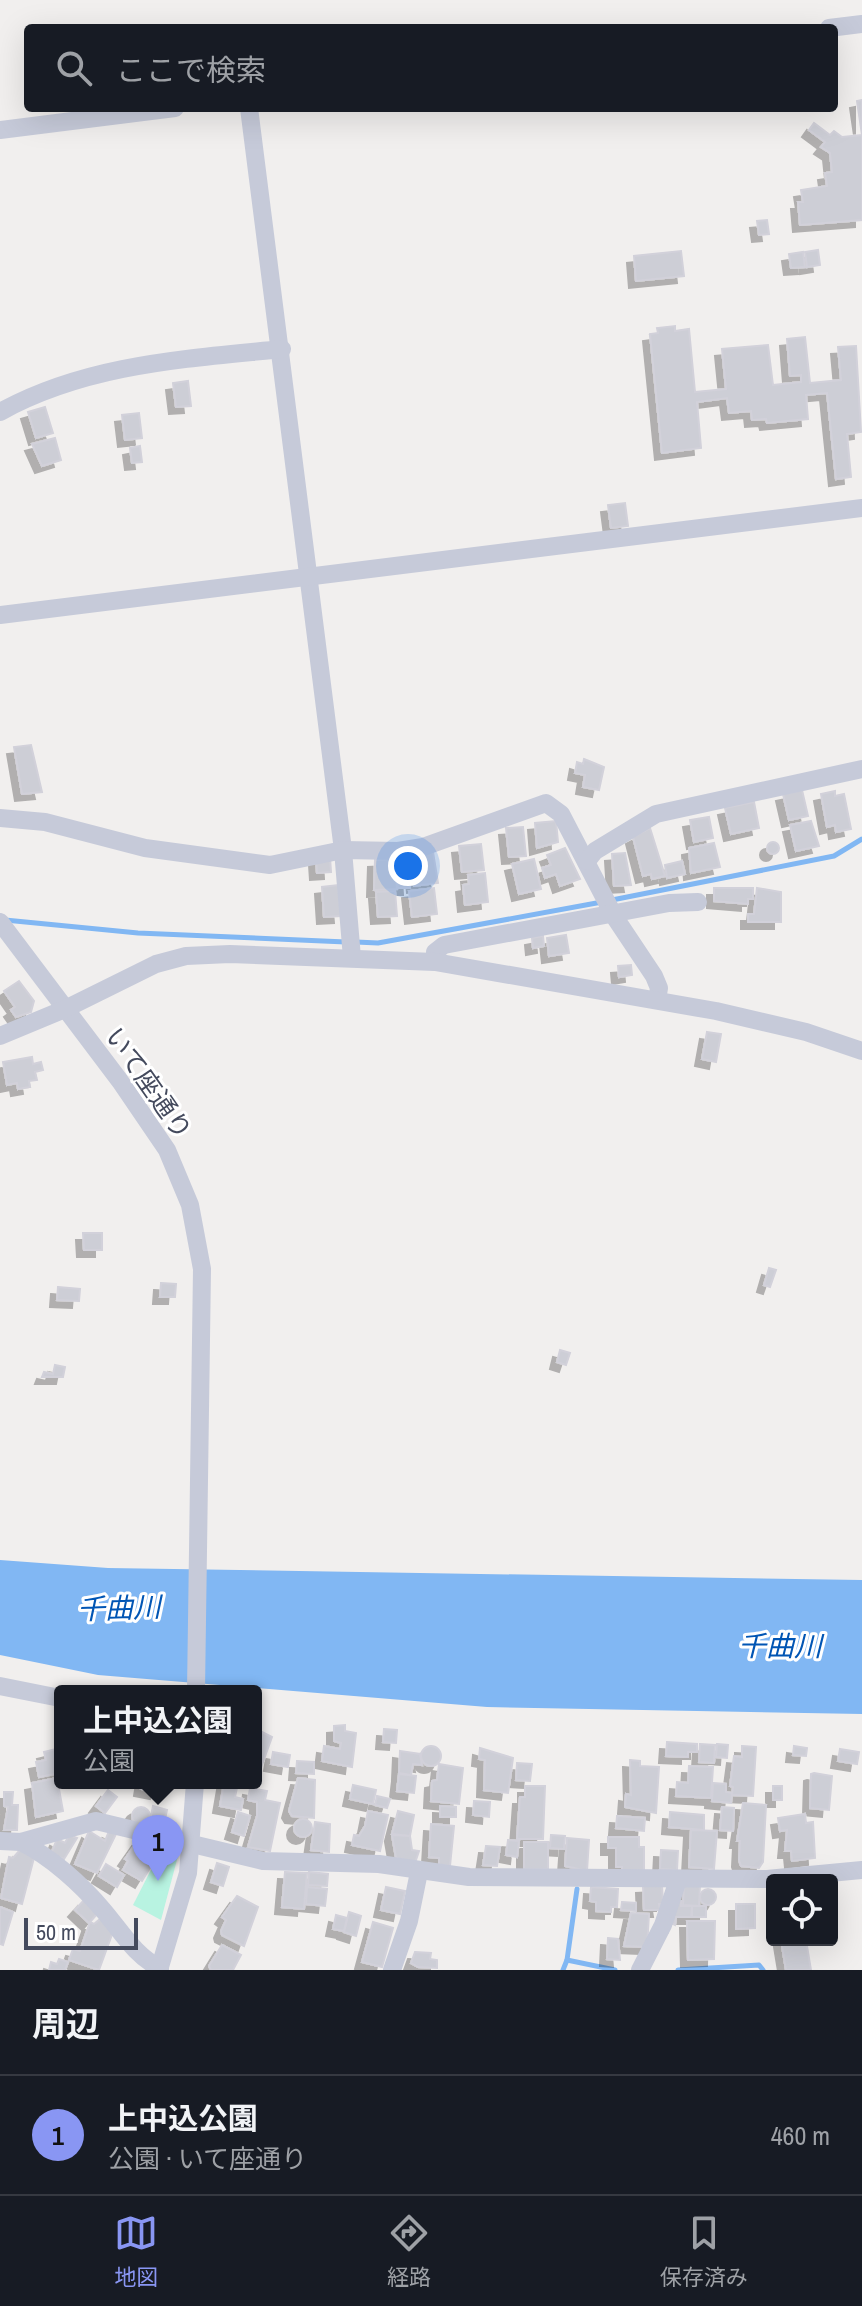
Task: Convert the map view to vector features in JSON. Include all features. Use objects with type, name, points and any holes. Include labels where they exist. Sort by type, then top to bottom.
[{"type":"street","points":[[838,27],[862,24]]},
{"type":"street","points":[[0,130],[143,112]]},
{"type":"street","points":[[250,112],[282,349],[352,946]]},
{"type":"street","points":[[0,412],[30,395],[125,366],[282,349]]},
{"type":"street","points":[[0,615],[862,508]]},
{"type":"street","points":[[587,861],[595,851],[656,814],[862,769]]},
{"type":"street","points":[[0,818],[45,822],[145,848],[270,865],[343,850],[398,851],[423,847],[546,803],[561,814],[609,906],[654,976],[659,988],[657,1000]]},
{"type":"street","points":[[435,962],[435,952],[444,945],[609,906],[698,902]]},
{"type":"street","name":"いて座通り","points":[[0,922],[167,1150],[190,1205],[202,1269],[196,1685]]},
{"type":"street","points":[[0,1036],[65,1009],[131,974],[186,956],[352,946],[761,1021],[862,1051]]},
{"type":"street","points":[[0,1686],[54,1697]]},
{"type":"street","points":[[21,1842],[46,1854],[100,1906],[141,1957],[160,1969],[193,1847],[195,1789]]},
{"type":"street","points":[[0,1841],[21,1842],[96,1821],[193,1847],[263,1861],[379,1864],[419,1872],[525,1879],[767,1879],[862,1870]]},
{"type":"street","points":[[392,1970],[409,1921],[419,1872]]},
{"type":"street","points":[[640,1970],[663,1925],[678,1880]]},
{"type":"green space","points":[[162,1848],[178,1856],[161,1920],[133,1905]]},
{"type":"water","name":"千曲川","points":[[0,1560],[108,1568],[862,1580],[862,1714],[487,1707],[262,1688],[262,1685],[220,1685],[98,1675],[0,1655]]},
{"type":"building","points":[[862,100],[862,135],[857,101]]},
{"type":"building","points":[[814,123],[830,135],[834,131],[842,137],[862,135],[862,220],[800,225],[798,202],[803,202],[801,190],[827,186],[825,173],[832,172],[830,153],[821,147],[825,142],[809,130]]},
{"type":"building","points":[[767,220],[769,234],[759,235],[757,221]]},
{"type":"building","points":[[818,250],[820,265],[807,267],[805,252]]},
{"type":"building","points":[[681,251],[684,276],[636,281],[634,256]]},
{"type":"building","points":[[803,252],[805,267],[791,268],[789,254]]},
{"type":"building","points":[[675,326],[675,331],[689,329],[695,392],[726,389],[722,349],[768,345],[773,385],[801,382],[801,375],[790,376],[787,339],[805,337],[810,383],[841,380],[838,347],[856,346],[861,432],[847,434],[851,477],[836,479],[827,393],[806,395],[808,419],[767,423],[766,419],[752,420],[751,411],[729,413],[727,398],[697,402],[701,448],[662,453],[650,334],[658,333],[657,328]]},
{"type":"building","points":[[188,381],[191,406],[176,407],[173,383]]},
{"type":"building","points":[[45,407],[53,433],[36,438],[28,412]]},
{"type":"building","points":[[139,413],[142,438],[125,440],[122,415]]},
{"type":"building","points":[[55,438],[61,460],[42,466],[32,444]]},
{"type":"building","points":[[140,446],[142,462],[132,463],[130,448]]},
{"type":"building","points":[[625,503],[628,526],[611,528],[608,505]]},
{"type":"building","points":[[31,745],[42,792],[22,794],[14,747]]},
{"type":"building","points":[[584,759],[604,767],[599,790],[583,787],[585,775],[575,773],[577,762],[583,764]]},
{"type":"building","points":[[802,790],[808,816],[789,820],[783,794]]},
{"type":"building","points":[[835,791],[835,796],[844,794],[851,829],[836,832],[835,825],[827,827],[821,794]]},
{"type":"building","points":[[754,802],[759,828],[731,834],[725,808]]},
{"type":"building","points":[[709,817],[713,838],[694,842],[690,820]]},
{"type":"building","points":[[556,821],[558,842],[537,848],[535,823]]},
{"type":"building","points":[[811,821],[819,846],[796,851],[790,825]]},
{"type":"building","points":[[523,827],[526,856],[509,857],[506,828]]},
{"type":"building","points":[[650,828],[665,876],[652,879],[651,874],[643,876],[633,837]]},
{"type":"building","points":[[773,842],[779,848],[773,854],[767,848]]},
{"type":"building","points":[[714,843],[720,867],[691,873],[689,848]]},
{"type":"building","points":[[481,844],[484,870],[462,872],[459,846]]},
{"type":"building","points":[[565,848],[580,879],[560,886],[556,874],[545,878],[542,868],[551,865],[547,855]]},
{"type":"building","points":[[433,852],[438,883],[414,886],[411,855]]},
{"type":"building","points":[[625,853],[631,885],[614,886],[612,854]]},
{"type":"building","points":[[330,857],[331,872],[317,873],[316,858]]},
{"type":"building","points":[[408,857],[410,888],[398,888],[396,858]]},
{"type":"building","points":[[394,859],[397,889],[374,890],[375,860]]},
{"type":"building","points":[[534,859],[541,889],[519,894],[512,864]]},
{"type":"building","points":[[682,861],[685,874],[667,878],[665,865]]},
{"type":"building","points":[[485,873],[488,902],[465,905],[463,885],[469,884],[468,875]]},
{"type":"building","points":[[338,885],[341,916],[324,917],[322,887]]},
{"type":"building","points":[[434,888],[437,914],[412,917],[409,891]]},
{"type":"building","points":[[714,888],[753,888],[753,899],[748,899],[748,904],[714,901]]},
{"type":"building","points":[[757,888],[781,892],[781,922],[748,922],[748,914],[754,914]]},
{"type":"building","points":[[395,891],[397,916],[378,917],[376,892]]},
{"type":"building","points":[[566,935],[569,953],[549,956],[547,938]]},
{"type":"building","points":[[543,936],[544,946],[533,948],[532,938]]},
{"type":"building","points":[[631,965],[632,975],[619,977],[618,966]]},
{"type":"building","points":[[19,981],[34,1001],[31,1012],[16,1017],[11,1010],[15,1007],[4,991]]},
{"type":"building","points":[[707,1032],[721,1034],[716,1062],[702,1059]]},
{"type":"building","points":[[32,1057],[33,1064],[41,1062],[43,1070],[35,1072],[37,1080],[29,1081],[30,1087],[18,1089],[17,1083],[7,1085],[3,1062]]},
{"type":"building","points":[[83,1233],[102,1233],[102,1250],[84,1250]]},
{"type":"building","points":[[769,1268],[776,1270],[770,1287],[764,1285]]},
{"type":"building","points":[[161,1283],[176,1284],[175,1297],[160,1297]]},
{"type":"building","points":[[58,1287],[80,1289],[79,1301],[57,1300]]},
{"type":"building","points":[[560,1350],[570,1353],[566,1365],[557,1362]]},
{"type":"building","points":[[55,1365],[65,1367],[63,1377],[42,1377],[44,1372],[53,1374]]},
{"type":"building","points":[[345,1725],[345,1731],[356,1733],[352,1767],[322,1761],[324,1746],[340,1749],[341,1743],[334,1741],[334,1726]]},
{"type":"building","points":[[384,1729],[397,1730],[396,1743],[383,1742]]},
{"type":"building","points":[[262,1732],[272,1737],[262,1765]]},
{"type":"building","points":[[667,1742],[697,1744],[697,1752],[688,1752],[688,1757],[666,1756]]},
{"type":"building","points":[[700,1744],[715,1745],[714,1763],[699,1762]]},
{"type":"building","points":[[717,1744],[728,1745],[727,1758],[716,1757]]},
{"type":"building","points":[[431,1746],[438,1749],[441,1756],[438,1763],[431,1766],[424,1763],[421,1756],[424,1749]]},
{"type":"building","points":[[742,1746],[756,1747],[753,1796],[732,1795],[733,1787],[730,1786],[734,1756],[742,1757]]},
{"type":"building","points":[[794,1746],[807,1748],[806,1756],[793,1755]]},
{"type":"building","points":[[480,1748],[513,1758],[508,1793],[484,1790],[485,1760],[479,1759]]},
{"type":"building","points":[[840,1749],[859,1752],[857,1764],[838,1761]]},
{"type":"building","points":[[54,1750],[54,1774],[39,1777],[36,1762],[46,1760],[44,1752]]},
{"type":"building","points":[[400,1751],[420,1754],[422,1765],[413,1764],[411,1775],[399,1773]]},
{"type":"building","points":[[273,1752],[290,1755],[288,1767],[271,1764]]},
{"type":"building","points":[[630,1760],[640,1761],[640,1766],[659,1767],[656,1813],[625,1807],[626,1794],[631,1795]]},
{"type":"building","points":[[297,1761],[314,1762],[314,1774],[296,1773]]},
{"type":"building","points":[[517,1763],[532,1764],[530,1781],[516,1780]]},
{"type":"building","points":[[439,1764],[463,1768],[459,1804],[431,1801],[432,1781],[437,1780]]},
{"type":"building","points":[[689,1766],[713,1767],[711,1798],[676,1796],[677,1782],[688,1783]]},
{"type":"building","points":[[399,1774],[416,1776],[414,1793],[397,1791]]},
{"type":"building","points":[[811,1774],[832,1776],[829,1810],[810,1808]]},
{"type":"building","points":[[298,1778],[315,1780],[314,1818],[292,1816],[289,1811]]},
{"type":"building","points":[[54,1779],[54,1789],[59,1789],[63,1811],[36,1817],[32,1783]]},
{"type":"building","points":[[713,1783],[726,1784],[726,1792],[732,1793],[731,1803],[712,1801]]},
{"type":"building","points":[[353,1785],[376,1790],[373,1804],[350,1799]]},
{"type":"building","points":[[525,1786],[545,1786],[543,1839],[517,1839],[520,1797],[525,1797]]},
{"type":"building","points":[[773,1786],[782,1786],[782,1800],[773,1800]]},
{"type":"building","points":[[223,1789],[237,1789],[235,1797],[243,1799],[241,1810],[220,1806]]},
{"type":"building","points":[[250,1789],[256,1789],[267,1791],[265,1800],[280,1803],[270,1851],[248,1847],[257,1816],[257,1802],[248,1800]]},
{"type":"building","points":[[108,1790],[117,1797],[105,1813],[96,1806]]},
{"type":"building","points":[[4,1792],[13,1792],[12,1805],[18,1805],[17,1830],[4,1830],[8,1807],[4,1806]]},
{"type":"building","points":[[377,1796],[390,1799],[387,1808],[375,1805]]},
{"type":"building","points":[[474,1801],[490,1802],[489,1817],[473,1815]]},
{"type":"building","points":[[743,1803],[766,1805],[763,1862],[759,1868],[741,1866],[739,1860],[740,1841],[737,1841]]},
{"type":"building","points":[[153,1806],[167,1810],[163,1828],[149,1825]]},
{"type":"building","points":[[440,1806],[456,1807],[456,1817],[440,1817]]},
{"type":"building","points":[[141,1807],[150,1816],[141,1825],[132,1816]]},
{"type":"building","points":[[722,1807],[734,1808],[733,1831],[720,1830]]},
{"type":"building","points":[[368,1811],[388,1815],[380,1851],[352,1845],[354,1835],[359,1836],[365,1826]]},
{"type":"building","points":[[398,1811],[414,1815],[410,1836],[392,1834]]},
{"type":"building","points":[[238,1812],[250,1816],[244,1836],[232,1832]]},
{"type":"building","points":[[670,1812],[704,1815],[704,1830],[669,1827]]},
{"type":"building","points":[[805,1814],[806,1823],[813,1822],[815,1858],[792,1861],[791,1851],[785,1851],[787,1830],[780,1831],[778,1818]]},
{"type":"building","points":[[617,1816],[645,1818],[644,1831],[616,1828]]},
{"type":"building","points":[[299,1819],[307,1819],[312,1828],[310,1835],[299,1837],[294,1832],[294,1824]]},
{"type":"building","points":[[315,1822],[330,1824],[329,1852],[311,1850]]},
{"type":"building","points":[[431,1824],[454,1826],[450,1866],[439,1865],[439,1858],[429,1857]]},
{"type":"building","points":[[691,1830],[717,1831],[714,1869],[689,1867]]},
{"type":"building","points":[[89,1831],[105,1841],[109,1831],[116,1834],[97,1873],[75,1864]]},
{"type":"building","points":[[69,1835],[77,1838],[64,1859],[51,1854],[57,1839],[65,1843]]},
{"type":"building","points":[[392,1835],[410,1836],[412,1850],[419,1851],[415,1863],[396,1858]]},
{"type":"building","points":[[551,1835],[565,1836],[564,1849],[550,1848]]},
{"type":"building","points":[[608,1837],[639,1837],[639,1847],[644,1847],[644,1872],[622,1871],[622,1867],[616,1867],[616,1848],[608,1848]]},
{"type":"building","points":[[567,1838],[589,1840],[587,1871],[565,1866]]},
{"type":"building","points":[[139,1839],[160,1851],[142,1881],[123,1870],[128,1861],[125,1859]]},
{"type":"building","points":[[508,1840],[519,1841],[517,1857],[506,1855]]},
{"type":"building","points":[[524,1842],[548,1842],[548,1869],[524,1869]]},
{"type":"building","points":[[486,1846],[500,1847],[497,1866],[483,1865]]},
{"type":"building","points":[[20,1850],[35,1854],[22,1904],[1,1898],[9,1857],[13,1858]]},
{"type":"building","points":[[661,1850],[678,1851],[677,1870],[660,1869]]},
{"type":"building","points":[[217,1863],[229,1867],[223,1886],[211,1882]]},
{"type":"building","points":[[106,1864],[124,1875],[117,1887],[99,1876]]},
{"type":"building","points":[[285,1872],[307,1873],[304,1909],[282,1907]]},
{"type":"building","points":[[309,1872],[328,1874],[327,1886],[308,1885]]},
{"type":"building","points":[[684,1884],[700,1885],[699,1906],[683,1905]]},
{"type":"building","points":[[662,1885],[663,1904],[659,1904],[660,1910],[644,1910],[643,1886]]},
{"type":"building","points":[[307,1887],[327,1889],[325,1906],[306,1904]]},
{"type":"building","points":[[386,1887],[405,1891],[400,1914],[381,1910]]},
{"type":"building","points":[[591,1887],[618,1889],[617,1907],[611,1907],[611,1912],[596,1911],[596,1902],[590,1901]]},
{"type":"building","points":[[705,1889],[711,1889],[716,1897],[714,1903],[705,1905],[700,1900],[700,1894]]},
{"type":"building","points":[[237,1896],[258,1907],[244,1946],[222,1935],[221,1931],[226,1920],[222,1917]]},
{"type":"building","points":[[85,1899],[99,1912],[89,1923],[75,1910]]},
{"type":"building","points":[[676,1901],[681,1901],[681,1906],[692,1906],[691,1917],[676,1917],[675,1925],[667,1921]]},
{"type":"building","points":[[622,1902],[636,1903],[636,1911],[621,1910]]},
{"type":"building","points":[[736,1904],[755,1904],[755,1928],[736,1929]]},
{"type":"building","points":[[692,1906],[706,1906],[706,1917],[692,1917]]},
{"type":"building","points":[[0,1907],[13,1912],[3,1945],[0,1944]]},
{"type":"building","points":[[349,1912],[361,1916],[356,1936],[344,1932]]},
{"type":"building","points":[[631,1913],[649,1914],[647,1947],[624,1946]]},
{"type":"building","points":[[336,1915],[347,1918],[344,1931],[333,1929]]},
{"type":"building","points":[[101,1918],[114,1929],[99,1970],[69,1960],[73,1949],[80,1951],[90,1922],[94,1924]]},
{"type":"building","points":[[687,1921],[715,1921],[714,1959],[688,1960]]},
{"type":"building","points":[[373,1922],[393,1928],[382,1967],[362,1962]]},
{"type":"building","points":[[608,1938],[618,1939],[620,1960],[607,1959]]},
{"type":"building","points":[[222,1945],[241,1955],[233,1970],[211,1970],[209,1966]]},
{"type":"building","points":[[782,1946],[807,1946],[811,1970],[786,1970]]},
{"type":"building","points":[[415,1952],[431,1953],[430,1959],[437,1960],[437,1968],[418,1967],[411,1963]]},
{"type":"building","points":[[59,1959],[68,1962],[65,1970],[49,1970],[51,1962],[57,1964]]},
{"type":"waterway","points":[[612,900],[834,856],[862,839]]},
{"type":"waterway","points":[[356,942],[378,943],[602,902]]},
{"type":"waterway","points":[[5,920],[138,933],[346,942]]},
{"type":"waterway","points":[[577,1889],[567,1960],[615,1970]]},
{"type":"waterway","points":[[563,1970],[567,1960]]},
{"type":"waterway","points":[[678,1970],[759,1965],[763,1970]]},
{"type":"place","name":"上中込公園","points":[[158,1881]]}]
